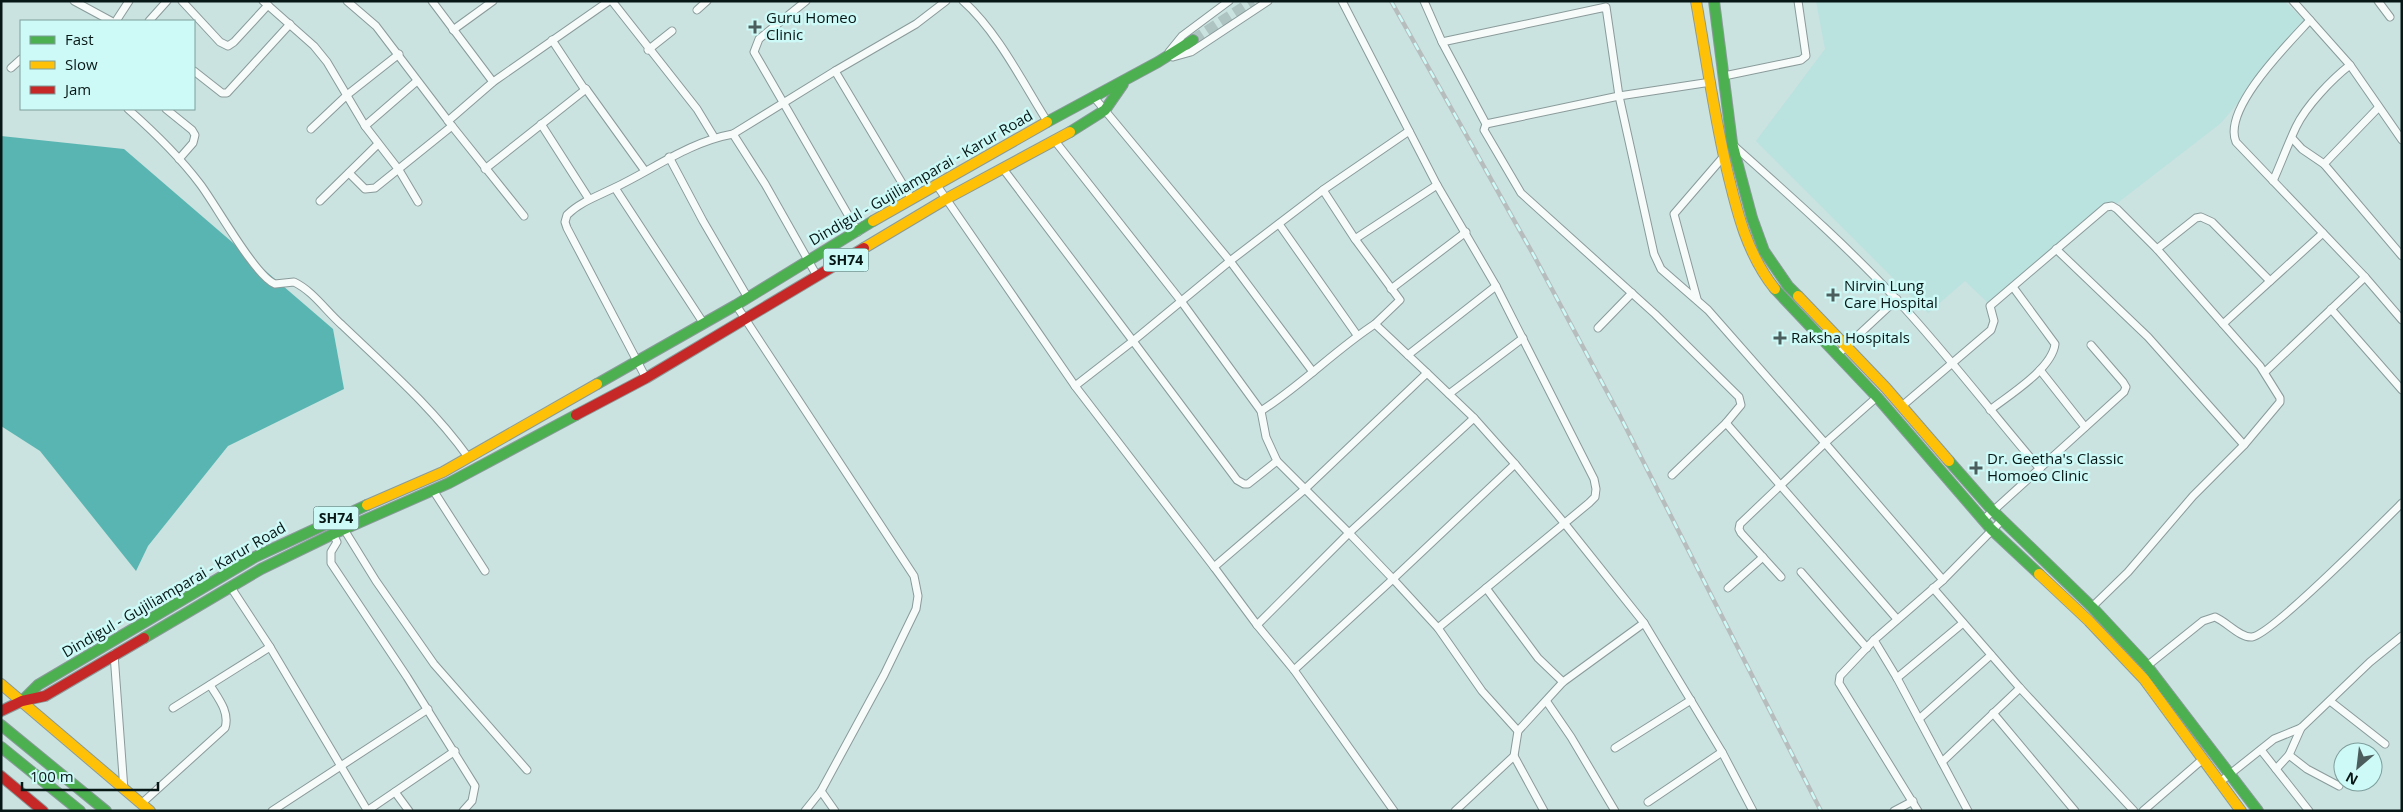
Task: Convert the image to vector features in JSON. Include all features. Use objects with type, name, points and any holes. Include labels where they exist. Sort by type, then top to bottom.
[{"type":"main road","points":[[1696,1],[1724,156],[1739,220],[1762,273],[1877,397],[1991,529],[2089,622],[2144,679],[2241,811]]},
{"type":"main road","points":[[1714,1],[1732,143],[1752,218],[1764,251],[1788,286],[1902,406],[1993,511],[2092,607],[2147,666],[2231,773],[2258,811]]},
{"type":"main road","name":"SH74","points":[[1163,60],[1193,40]]},
{"type":"main road","name":"Dindigul - Gujiliamparai - Karur Road","points":[[736,305],[911,198],[938,186],[1093,96],[1124,82],[1163,60]]},
{"type":"main road","name":"Dindigul - Gujiliamparai - Karur Road","points":[[946,199],[1004,170],[1105,110],[1124,82]]},
{"type":"main road","name":"SH74","points":[[646,378],[946,199]]},
{"type":"main road","name":"SH74","points":[[638,361],[736,305]]},
{"type":"main road","name":"Dindigul - Gujiliamparai - Karur Road","points":[[22,701],[38,684],[223,575],[337,518],[443,472],[638,361]]},
{"type":"main road","name":"Dindigul - Gujiliamparai - Karur Road","points":[[1,711],[22,701],[45,696],[230,586],[333,534],[433,490],[646,378]]},
{"type":"main road","points":[[1,684],[150,811]]},
{"type":"main road","points":[[2,726],[106,811]]},
{"type":"main road","points":[[1,747],[80,811]]},
{"type":"main road","points":[[2,778],[43,811]]},
{"type":"street","points":[[74,1],[109,20]]},
{"type":"street","points":[[117,20],[129,1]]},
{"type":"street","points":[[150,20],[167,1]]},
{"type":"street","points":[[182,1],[220,42],[228,46],[234,42],[266,3],[290,24],[327,62],[365,126],[399,170],[418,202]]},
{"type":"street","points":[[347,1],[376,26],[485,169],[524,216]]},
{"type":"street","points":[[432,1],[493,82]]},
{"type":"street","points":[[453,30],[493,1]]},
{"type":"street","points":[[349,173],[366,189],[375,188],[399,170],[493,82],[610,1],[697,109],[714,137]]},
{"type":"street","points":[[697,10],[707,1]]},
{"type":"street","points":[[791,1],[796,9]]},
{"type":"street","points":[[806,1],[771,27],[754,47],[758,62],[771,78],[782,104],[858,232]]},
{"type":"street","points":[[646,378],[567,228],[565,219],[567,215],[589,199],[615,188],[669,157],[714,137],[733,134],[916,24],[946,1]]},
{"type":"street","points":[[963,1],[972,9],[996,41],[1047,122]]},
{"type":"street","points":[[1163,60],[1182,36],[1229,1]]},
{"type":"street","points":[[1163,60],[1191,52],[1268,1]]},
{"type":"street","points":[[1342,1],[1437,185],[1496,286],[1594,479],[1596,489],[1595,497],[1565,524],[1438,628]]},
{"type":"street","points":[[1424,1],[1442,42],[1486,124],[1484,130],[1521,193],[1632,293],[1739,397],[1741,405],[1726,423],[1672,475]]},
{"type":"street","points":[[1724,76],[1801,60],[1806,56],[1798,1]]},
{"type":"street","points":[[2294,1],[2350,65],[2402,140]]},
{"type":"street","points":[[2378,1],[2390,17]]},
{"type":"street","points":[[1442,42],[1605,4],[1619,96],[1654,254],[1661,269],[1708,310],[1943,580]]},
{"type":"street","points":[[2310,20],[2254,84],[2244,100],[2233,135],[2236,142],[2365,278],[2402,320]]},
{"type":"street","points":[[195,72],[222,93],[227,93],[290,24]]},
{"type":"street","points":[[648,50],[672,31]]},
{"type":"street","points":[[552,40],[582,87],[586,88],[645,171]]},
{"type":"street","points":[[311,128],[347,95],[399,54]]},
{"type":"street","points":[[11,68],[20,60]]},
{"type":"street","points":[[2273,181],[2304,114],[2339,73],[2350,65]]},
{"type":"street","points":[[835,71],[911,198]]},
{"type":"street","points":[[365,126],[417,81]]},
{"type":"street","points":[[1486,124],[1619,96],[1711,82]]},
{"type":"street","points":[[485,169],[586,88]]},
{"type":"street","points":[[1093,96],[1230,260],[1313,372]]},
{"type":"street","points":[[2324,164],[2378,108]]},
{"type":"street","points":[[129,110],[179,159],[212,201],[262,274],[275,284],[294,282],[313,295],[340,323],[419,396],[451,432],[468,457]]},
{"type":"street","points":[[167,110],[195,135],[192,143],[179,159]]},
{"type":"street","points":[[541,124],[589,199]]},
{"type":"street","points":[[1075,386],[1133,341],[1230,260],[1323,190],[1409,131]]},
{"type":"street","points":[[733,134],[765,184],[817,276]]},
{"type":"street","points":[[2292,138],[2302,150],[2324,164],[2402,256]]},
{"type":"street","points":[[1055,141],[1181,301],[1261,411],[1266,437],[1277,461],[1394,579],[1438,628],[1482,691],[1518,731]]},
{"type":"street","points":[[1732,143],[1812,216],[1897,299],[1952,361],[2040,469]]},
{"type":"street","points":[[320,200],[378,144]]},
{"type":"street","points":[[1697,300],[1674,214],[1724,156]]},
{"type":"street","points":[[669,157],[703,221],[748,298]]},
{"type":"street","points":[[1004,170],[1240,483],[1248,484],[1277,461]]},
{"type":"street","points":[[1355,239],[1437,185]]},
{"type":"street","points":[[938,186],[1075,386],[1257,625],[1294,670],[1394,811]]},
{"type":"street","points":[[615,188],[704,324]]},
{"type":"street","points":[[1261,411],[1284,396],[1375,324],[1400,300],[1355,239],[1323,190]]},
{"type":"street","points":[[1902,406],[1990,330],[1994,321],[1990,306],[2106,207],[2112,206],[2157,249],[2265,372],[2280,398],[2280,402],[2244,445],[2193,496],[2128,572],[2092,607]]},
{"type":"street","points":[[2157,249],[2196,218],[2206,218],[2270,281]]},
{"type":"street","points":[[1279,224],[1358,336]]},
{"type":"street","points":[[1391,289],[1466,232]]},
{"type":"street","points":[[2223,324],[2323,233]]},
{"type":"street","points":[[2056,249],[2148,337],[2244,445]]},
{"type":"street","points":[[2265,372],[2365,278]]},
{"type":"street","points":[[1408,355],[1496,286]]},
{"type":"street","points":[[1990,410],[2040,370],[2054,352],[2055,344],[2013,287]]},
{"type":"street","points":[[1598,328],[1632,293]]},
{"type":"street","points":[[1837,355],[1897,299]]},
{"type":"street","points":[[736,305],[914,576],[918,596],[916,609],[884,675],[821,791],[804,811]]},
{"type":"street","points":[[2331,309],[2402,390]]},
{"type":"street","points":[[1375,324],[1474,418],[1565,524],[1644,623],[1722,752],[1751,810]]},
{"type":"street","points":[[1449,394],[1523,338]]},
{"type":"street","points":[[1984,520],[2085,427],[2121,397],[2126,388],[2091,344]]},
{"type":"street","points":[[2040,370],[2085,427]]},
{"type":"street","points":[[1214,567],[1305,489],[1427,374]]},
{"type":"street","points":[[1781,576],[1739,529],[1740,524],[1825,443],[1877,397]]},
{"type":"street","points":[[1257,625],[1349,533],[1474,418]]},
{"type":"street","points":[[1726,423],[1898,619]]},
{"type":"street","points":[[1294,670],[1394,579],[1515,464]]},
{"type":"street","points":[[433,490],[485,571]]},
{"type":"street","points":[[2147,666],[2203,621],[2215,618],[2245,636],[2255,636],[2284,615],[2402,503]]},
{"type":"street","points":[[337,518],[376,581],[434,664],[527,770]]},
{"type":"street","points":[[1918,811],[1839,684],[1840,676],[1874,640],[1943,580],[1991,529],[2002,520]]},
{"type":"street","points":[[333,534],[337,542],[331,552],[331,563],[428,709],[476,786],[472,801],[463,811]]},
{"type":"street","points":[[1728,588],[1763,557]]},
{"type":"street","points":[[1801,572],[1867,648]]},
{"type":"street","points":[[230,586],[270,647],[341,764],[367,811],[455,751]]},
{"type":"street","points":[[1486,588],[1538,658],[1563,682]]},
{"type":"street","points":[[1933,588],[2020,688],[2134,811]]},
{"type":"street","points":[[1455,811],[1480,790],[1514,756],[1518,731],[1547,702],[1563,682],[1644,623]]},
{"type":"street","points":[[1897,678],[1963,623]]},
{"type":"street","points":[[2276,769],[2289,755],[2302,728],[2370,662],[2402,636]]},
{"type":"street","points":[[1874,640],[1919,718],[1968,811]]},
{"type":"street","points":[[173,708],[270,647]]},
{"type":"street","points":[[114,654],[124,790]]},
{"type":"street","points":[[1919,718],[1991,655]]},
{"type":"street","points":[[141,804],[225,728],[226,712],[210,685]]},
{"type":"street","points":[[1942,762],[2020,688]]},
{"type":"street","points":[[1615,748],[1691,700]]},
{"type":"street","points":[[2330,701],[2385,744]]},
{"type":"street","points":[[1547,702],[1571,737],[1615,811]]},
{"type":"street","points":[[272,811],[341,764],[428,709]]},
{"type":"street","points":[[1993,713],[2074,810]]},
{"type":"street","points":[[2220,782],[2274,739],[2302,728]]},
{"type":"street","points":[[2260,750],[2309,811]]},
{"type":"street","points":[[1648,802],[1722,752]]},
{"type":"street","points":[[2289,755],[2307,769],[2333,783]]},
{"type":"street","points":[[1514,756],[1544,811]]},
{"type":"street","points":[[2143,811],[2203,759]]},
{"type":"street","points":[[821,791],[835,811]]},
{"type":"street","points":[[395,792],[409,811]]},
{"type":"street","points":[[1894,811],[1913,801]]},
{"type":"shaded area","points":[[1816,1],[2284,1],[2305,21],[2221,123],[1988,303],[1965,281],[1928,313],[1756,141],[1825,49]]},
{"type":"water","points":[[1,136],[124,149],[333,329],[344,389],[228,446],[148,546],[136,571],[40,451],[1,426]]},
{"type":"tunnel","points":[[1193,40],[1253,1]]},
{"type":"railway","points":[[1391,1],[1533,254],[1619,414],[1821,811]]},
{"type":"traffic: fast","points":[[1714,1],[1732,143],[1752,218],[1764,251],[1788,286],[1798,296]]},
{"type":"traffic: fast","points":[[1047,122],[1158,62],[1193,40]]},
{"type":"traffic: fast","points":[[1070,132],[1105,110],[1123,84]]},
{"type":"traffic: fast","points":[[597,384],[736,305],[873,221]]},
{"type":"traffic: fast","points":[[1775,289],[1877,397],[1991,529],[2039,574]]},
{"type":"traffic: fast","points":[[144,638],[261,569],[333,534],[449,483],[576,415]]},
{"type":"traffic: fast","points":[[1949,461],[1993,511],[2092,607],[2147,666],[2258,811]]},
{"type":"traffic: fast","points":[[22,701],[38,685],[255,557],[367,505]]},
{"type":"traffic: fast","points":[[1,725],[106,811]]},
{"type":"traffic: fast","points":[[1,747],[80,811]]},
{"type":"traffic: slow","points":[[1696,1],[1718,128],[1735,201],[1750,247],[1765,276],[1775,289]]},
{"type":"traffic: slow","points":[[873,221],[1047,122]]},
{"type":"traffic: slow","points":[[864,248],[946,199],[1070,132]]},
{"type":"traffic: slow","points":[[1798,296],[1886,388],[1949,461]]},
{"type":"traffic: slow","points":[[367,505],[443,472],[597,384]]},
{"type":"traffic: slow","points":[[2039,574],[2089,621],[2144,679],[2241,811]]},
{"type":"traffic: slow","points":[[1,684],[150,811]]},
{"type":"traffic: jam","points":[[576,415],[646,378],[864,248]]},
{"type":"traffic: jam","points":[[1,711],[22,701],[45,696],[144,638]]},
{"type":"traffic: jam","points":[[1,776],[43,811]]},
{"type":"place","name":"Guru Homeo Clinic","points":[[755,27]]},
{"type":"place","name":"Nirvin Lung Care Hospital","points":[[1833,295]]},
{"type":"place","name":"Raksha Hospitals","points":[[1780,338]]},
{"type":"place","name":"Dr. Geetha's Classic Homoeo Clinic","points":[[1976,468]]}]
